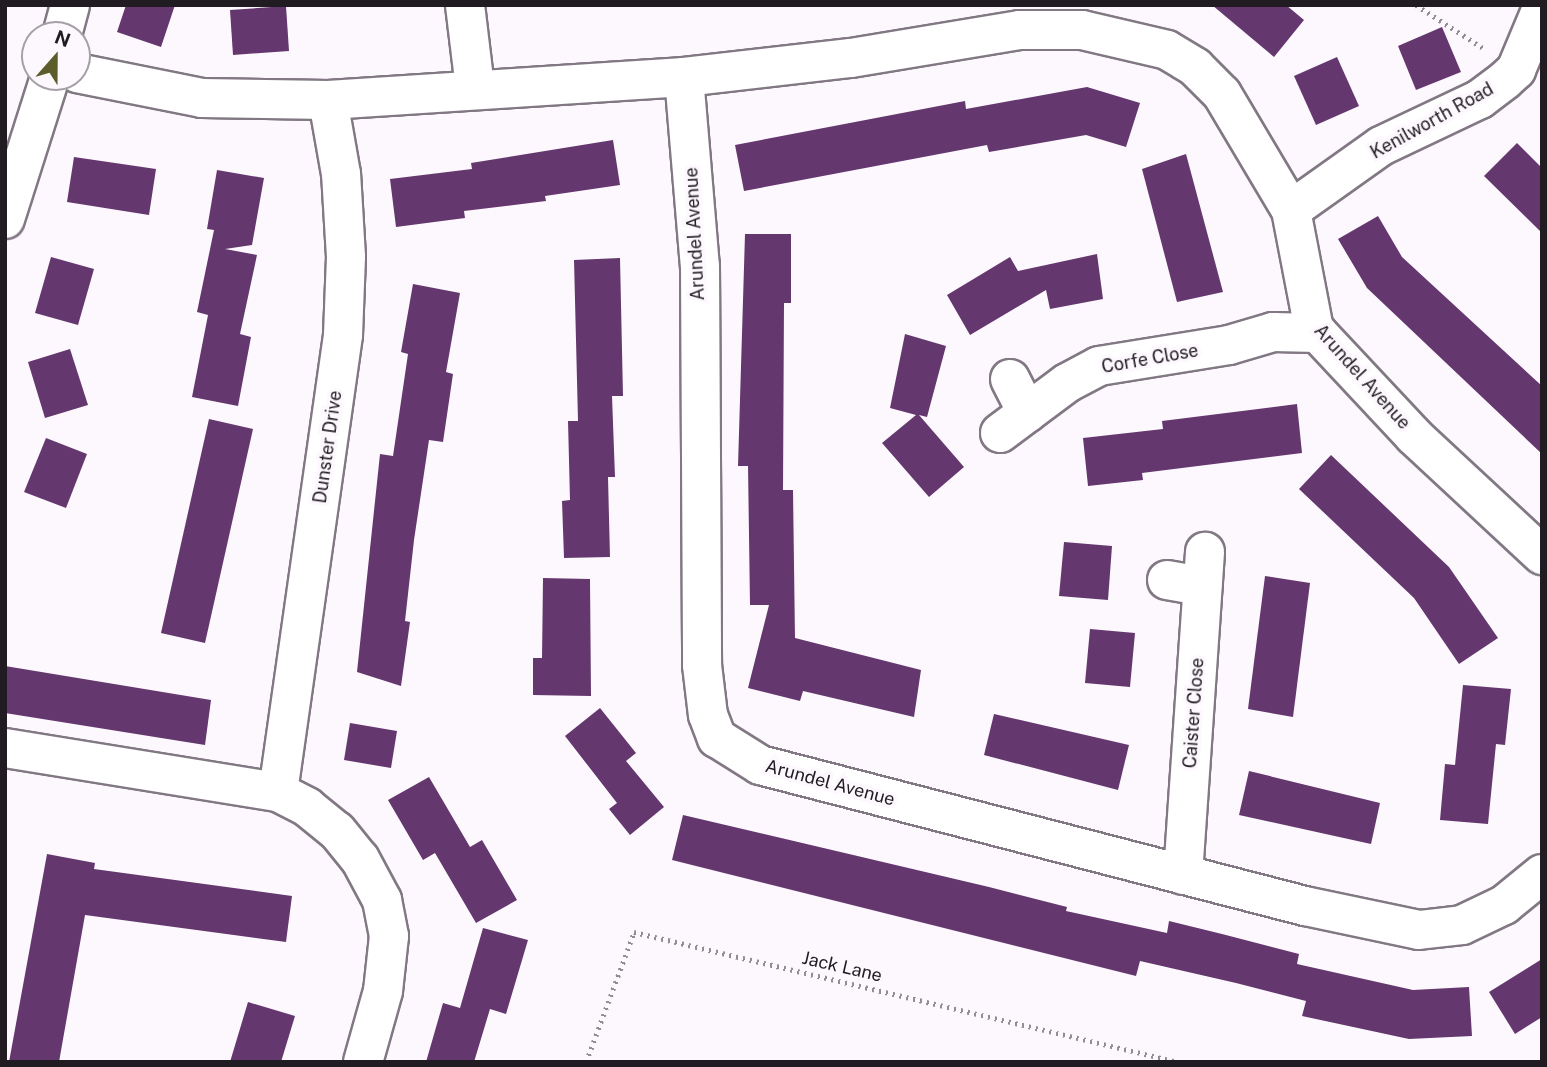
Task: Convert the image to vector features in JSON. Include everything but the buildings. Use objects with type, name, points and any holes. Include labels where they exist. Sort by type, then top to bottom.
[{"type":"street","points":[[465,5],[475,88]]},
{"type":"street","name":"Kenilworth Road","points":[[1291,210],[1381,146],[1529,76],[1542,8]]},
{"type":"street","name":"Arundel Avenue","points":[[91,76],[202,98],[328,100],[475,88],[684,77],[851,58],[1020,30],[1082,30],[1124,36],[1167,50],[1195,67],[1222,94],[1291,210],[1306,300],[1318,332],[1414,436],[1542,555]]},
{"type":"street","name":"Arundel Avenue","points":[[684,77],[700,266],[702,665],[708,715],[717,738],[760,765],[1183,875],[1419,930],[1462,925],[1504,905],[1542,874]]},
{"type":"street","points":[[5,219],[46,91]]},
{"type":"street","name":"Dunster Drive","points":[[278,792],[343,335],[343,202],[328,100]]},
{"type":"street","name":"Corfe Close","points":[[1010,379],[1014,423],[1099,366],[1229,345],[1273,332],[1318,332]]},
{"type":"street","name":"Caister Close","points":[[1183,875],[1191,573]]},
{"type":"street","points":[[5,748],[278,792],[307,807],[337,831],[360,859],[382,900],[389,936],[383,991],[363,1062]]},
{"type":"path","points":[[1416,5],[1529,76]]},
{"type":"path","name":"Jack Lane","points":[[586,1062],[634,932],[1178,1062]]}]
